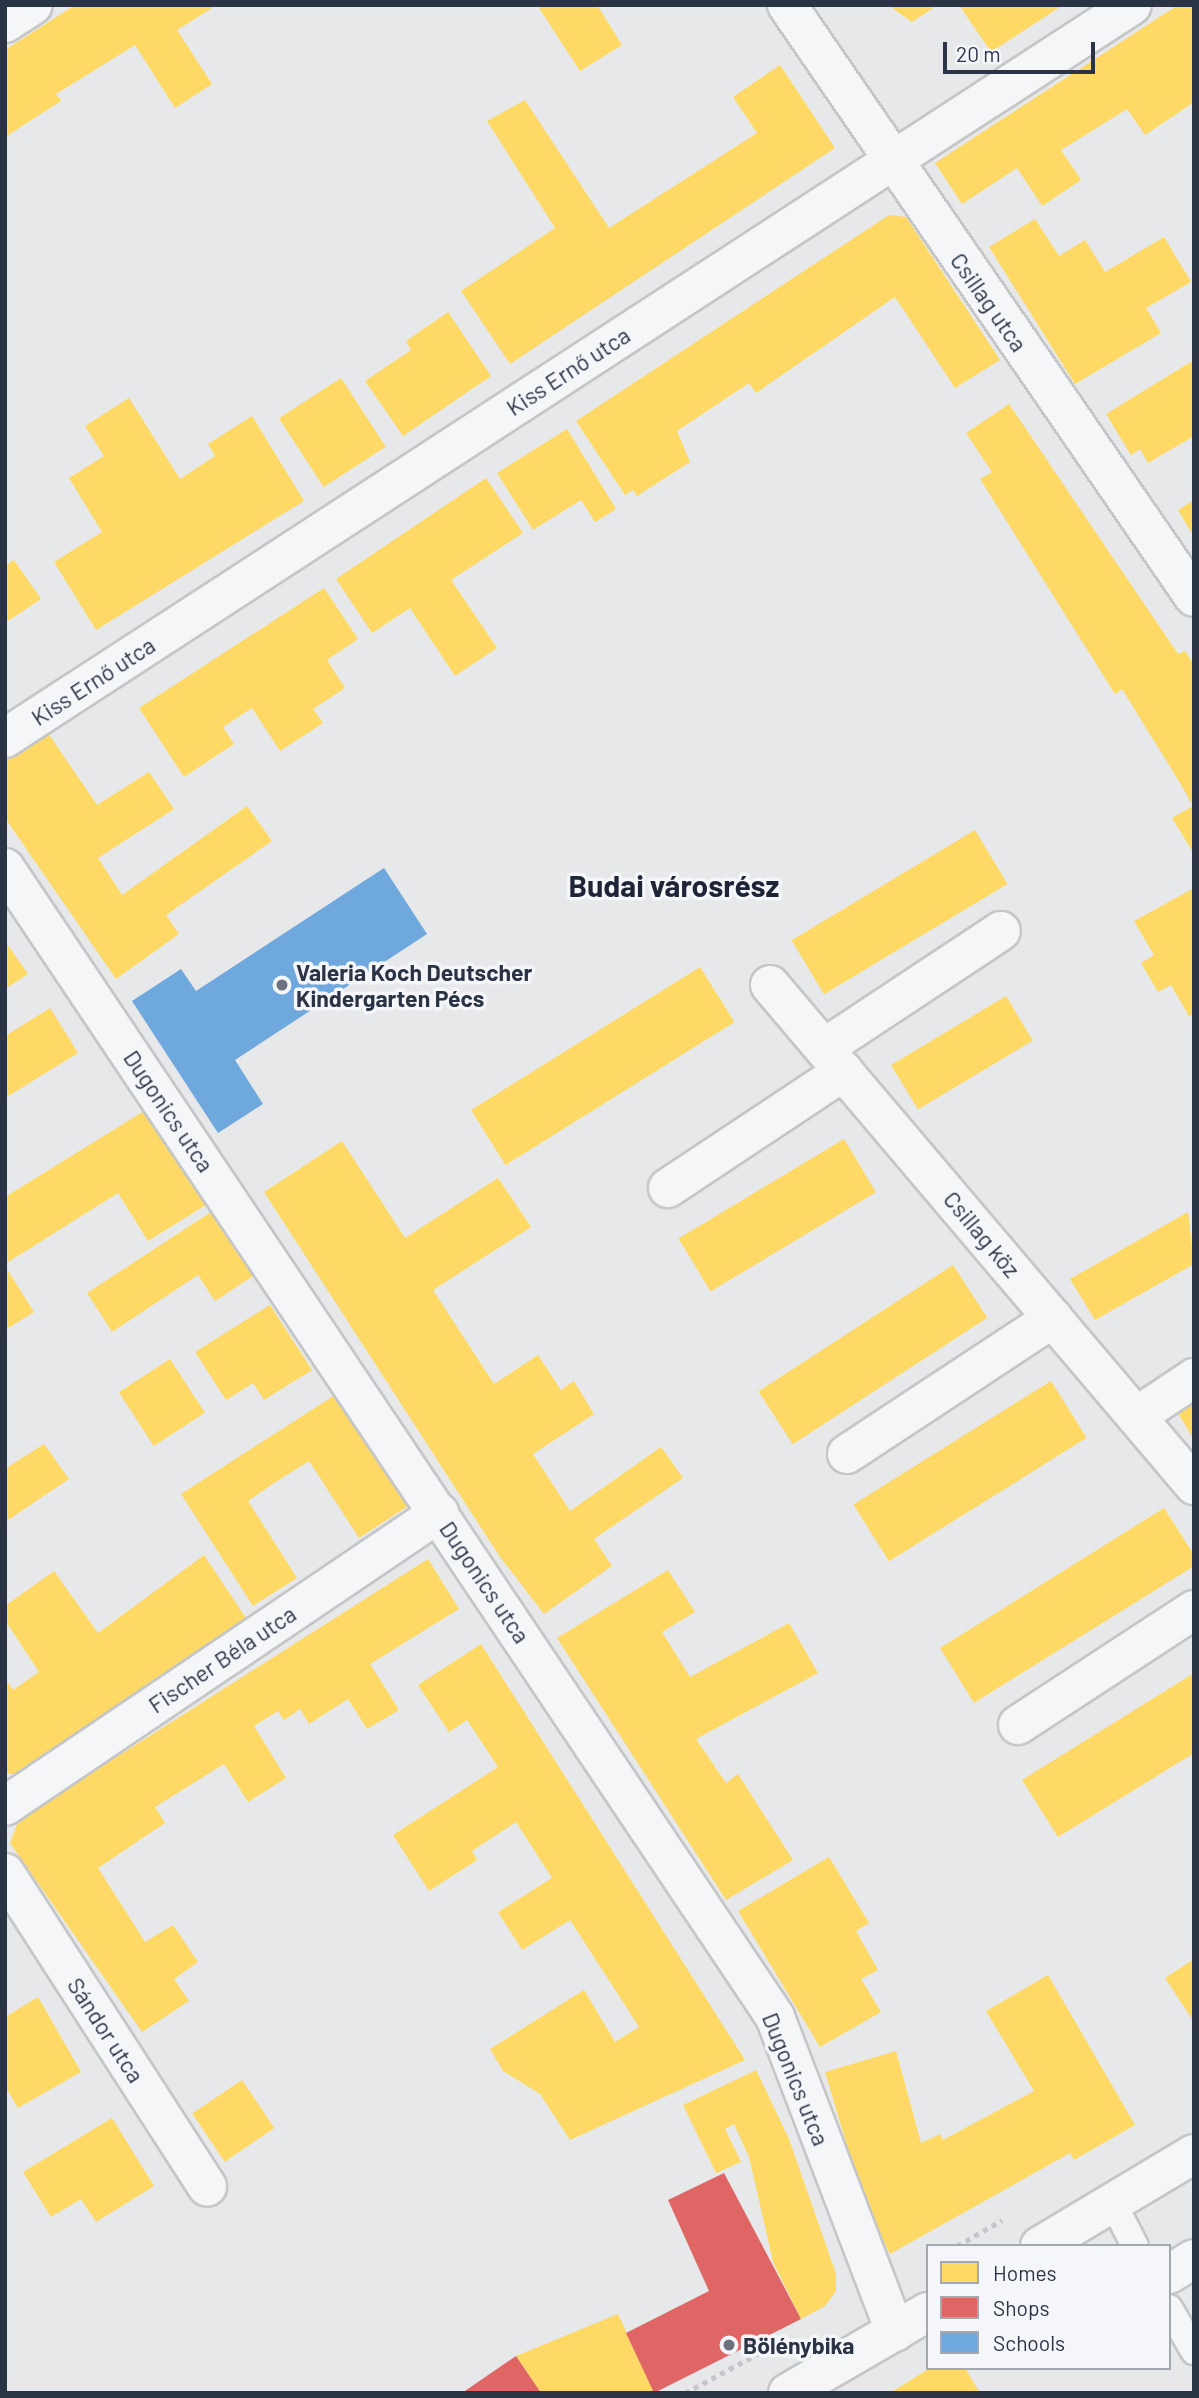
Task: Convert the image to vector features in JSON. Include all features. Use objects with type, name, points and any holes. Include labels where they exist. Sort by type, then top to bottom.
[{"type":"street","points":[[5,23],[33,5]]},
{"type":"street","name":"Csillag utca","points":[[788,5],[891,161],[1194,597]]},
{"type":"street","name":"Kiss Ernő utca","points":[[5,738],[1132,5]]},
{"type":"street","name":"Dugonics utca","points":[[5,868],[775,2017],[895,2332]]},
{"type":"street","points":[[668,1188],[1001,931]]},
{"type":"street","name":"Csillag köz","points":[[770,985],[1194,1485]]},
{"type":"street","points":[[847,1454],[1054,1318]]},
{"type":"street","points":[[1137,1416],[1194,1378]]},
{"type":"street","name":"Fischer Béla utca","points":[[5,1806],[439,1513]]},
{"type":"street","points":[[1018,1725],[1194,1610]]},
{"type":"street","name":"Sándor utca","points":[[5,1873],[207,2187]]},
{"type":"street","points":[[1043,2244],[1194,2154]]},
{"type":"street","points":[[1171,2273],[1194,2259]]},
{"type":"street","points":[[788,2393],[926,2313]]},
{"type":"lane","points":[[1112,2203],[1135,2244]]},
{"type":"lane","points":[[1171,2311],[1194,2351]]},
{"type":"building: Homes","points":[[75,5],[217,5],[177,30],[212,84],[175,108],[135,45],[56,94],[61,101],[5,137],[5,50]]},
{"type":"building: Homes","points":[[537,5],[597,5],[622,45],[580,71]]},
{"type":"building: Homes","points":[[888,5],[938,5],[912,22]]},
{"type":"building: Homes","points":[[959,5],[1063,5],[991,52]]},
{"type":"building: Homes","points":[[1178,5],[1194,5],[1194,102],[1145,135],[1127,109],[1061,150],[1081,180],[1042,206],[1017,168],[962,204],[935,163]]},
{"type":"building: Homes","points":[[780,65],[835,148],[510,364],[461,291],[555,228],[487,121],[525,100],[609,228],[757,133],[733,97]]},
{"type":"building: Homes","points":[[889,215],[906,217],[1000,360],[955,388],[895,297],[756,393],[749,383],[677,431],[690,462],[637,496],[633,490],[625,495],[576,421]]},
{"type":"building: Homes","points":[[1035,219],[1059,256],[1085,240],[1105,272],[1164,237],[1191,282],[1146,308],[1161,333],[1075,384],[989,247]]},
{"type":"building: Homes","points":[[448,312],[491,376],[403,436],[365,381],[411,350],[406,341]]},
{"type":"building: Homes","points":[[1194,360],[1194,436],[1148,463],[1140,449],[1131,455],[1106,414]]},
{"type":"building: Homes","points":[[341,378],[386,447],[324,487],[279,418]]},
{"type":"building: Homes","points":[[129,398],[180,479],[215,456],[208,444],[252,416],[304,501],[96,630],[54,562],[102,532],[69,478],[104,456],[85,426]]},
{"type":"building: Homes","points":[[1009,404],[1178,654],[1185,651],[1194,665],[1194,854],[1172,818],[1193,806],[1122,689],[1115,694],[980,479],[992,472],[966,433]]},
{"type":"building: Homes","points":[[567,429],[616,509],[595,522],[581,500],[533,530],[497,473]]},
{"type":"building: Homes","points":[[486,478],[523,533],[451,580],[497,648],[455,676],[410,608],[372,633],[336,579]]},
{"type":"building: Homes","points":[[1194,500],[1194,537],[1178,510]]},
{"type":"building: Homes","points":[[14,560],[41,599],[5,623],[5,566]]},
{"type":"building: Homes","points":[[324,588],[358,639],[327,660],[345,688],[313,709],[323,723],[280,751],[252,708],[223,727],[234,744],[184,777],[139,708]]},
{"type":"building: Homes","points":[[48,733],[97,805],[149,772],[174,809],[98,858],[122,895],[247,806],[272,841],[166,915],[179,934],[116,979],[5,818],[5,761]]},
{"type":"building: Homes","points":[[975,830],[1007,884],[824,994],[792,940]]},
{"type":"building: Homes","points":[[1194,888],[1194,1013],[1189,1016],[1171,985],[1158,992],[1141,963],[1154,955],[1134,921]]},
{"type":"building: Homes","points":[[5,941],[28,974],[5,989]]},
{"type":"building: Homes","points":[[700,967],[734,1022],[505,1165],[471,1110]]},
{"type":"building: Homes","points":[[1006,996],[1033,1041],[918,1110],[891,1065]]},
{"type":"building: Homes","points":[[50,1008],[78,1053],[5,1098],[5,1036]]},
{"type":"building: Homes","points":[[149,1108],[209,1203],[148,1241],[118,1193],[5,1264],[5,1197]]},
{"type":"building: Homes","points":[[844,1139],[876,1192],[710,1292],[679,1238]]},
{"type":"building: Homes","points":[[342,1141],[405,1238],[498,1178],[531,1227],[433,1290],[494,1384],[538,1355],[561,1390],[574,1381],[594,1414],[533,1454],[570,1511],[661,1447],[683,1478],[594,1539],[612,1566],[544,1614],[500,1557],[264,1192]]},
{"type":"building: Homes","points":[[214,1210],[256,1274],[215,1301],[198,1275],[112,1332],[87,1293]]},
{"type":"building: Homes","points":[[1188,1212],[1194,1264],[1095,1320],[1070,1279]]},
{"type":"building: Homes","points":[[953,1265],[987,1318],[793,1444],[758,1391]]},
{"type":"building: Homes","points":[[5,1266],[34,1312],[5,1330]]},
{"type":"building: Homes","points":[[270,1305],[312,1370],[264,1400],[253,1383],[226,1400],[195,1352]]},
{"type":"building: Homes","points":[[170,1359],[205,1413],[154,1446],[119,1392]]},
{"type":"building: Homes","points":[[1051,1381],[1087,1438],[889,1561],[853,1504]]},
{"type":"building: Homes","points":[[335,1395],[408,1506],[359,1538],[309,1461],[277,1481],[248,1501],[297,1578],[253,1606],[181,1494]]},
{"type":"building: Homes","points":[[1194,1404],[1194,1440],[1178,1413]]},
{"type":"building: Homes","points":[[44,1444],[69,1479],[5,1522],[5,1469]]},
{"type":"building: Homes","points":[[1164,1508],[1194,1555],[1194,1566],[974,1703],[940,1648]]},
{"type":"building: Homes","points":[[204,1555],[246,1618],[21,1775],[5,1773],[5,1678],[13,1690],[39,1672],[5,1620],[5,1606],[54,1571],[98,1633]]},
{"type":"building: Homes","points":[[428,1559],[459,1609],[370,1664],[399,1710],[367,1729],[348,1699],[309,1724],[300,1709],[284,1720],[278,1711],[254,1726],[286,1778],[248,1802],[224,1764],[155,1807],[165,1823],[98,1868],[145,1942],[173,1925],[198,1962],[174,1979],[189,2001],[142,2032],[10,1843],[19,1819]]},
{"type":"building: Homes","points":[[668,1570],[695,1612],[662,1632],[690,1677],[789,1623],[818,1673],[696,1739],[726,1783],[738,1774],[793,1860],[726,1900],[557,1638]]},
{"type":"building: Homes","points":[[481,1644],[745,2060],[570,2140],[540,2094],[503,2071],[490,2049],[584,1990],[615,2042],[639,2027],[570,1920],[522,1950],[498,1912],[552,1878],[516,1822],[472,1851],[477,1860],[429,1891],[393,1835],[498,1767],[467,1720],[449,1732],[418,1685]]},
{"type":"building: Homes","points":[[1194,1673],[1194,1753],[1058,1837],[1022,1780]]},
{"type":"building: Homes","points":[[829,1857],[869,1923],[856,1931],[878,1970],[861,1979],[881,2012],[820,2047],[738,1911]]},
{"type":"building: Homes","points":[[1194,1959],[1194,2022],[1165,1978]]},
{"type":"building: Homes","points":[[1048,1975],[1135,2125],[1074,2160],[1070,2153],[890,2254],[865,2206],[825,2072],[896,2051],[921,2143],[940,2134],[943,2140],[1034,2091],[986,2011]]},
{"type":"building: Homes","points":[[38,1997],[81,2072],[18,2108],[5,2086],[5,2017]]},
{"type":"building: Homes","points":[[756,2070],[789,2139],[836,2274],[836,2291],[825,2306],[801,2319],[773,2262],[749,2157],[734,2124],[725,2129],[741,2162],[716,2173],[683,2105]]},
{"type":"building: Homes","points":[[242,2080],[274,2128],[225,2162],[192,2114]]},
{"type":"building: Homes","points":[[112,2118],[154,2186],[96,2222],[81,2199],[51,2217],[23,2172]]},
{"type":"building: Homes","points":[[618,2314],[654,2393],[541,2393],[516,2356]]},
{"type":"building: Homes","points":[[927,2370],[966,2370],[980,2393],[890,2393]]},
{"type":"building: Shops","points":[[724,2173],[801,2319],[654,2393],[626,2333],[709,2291],[668,2200]]},
{"type":"building: Shops","points":[[516,2356],[541,2393],[462,2393]]},
{"type":"building: Schools","points":[[384,868],[427,934],[235,1060],[263,1104],[218,1133],[132,1001],[181,969],[196,991]]},
{"type":"place","name":"Valeria Koch Deutscher Kindergarten Pécs","points":[[282,985]]},
{"type":"place","name":"Bölénybika","points":[[729,2345]]},
{"type":"district","name":"Budai városrész","points":[[674,885]]}]
